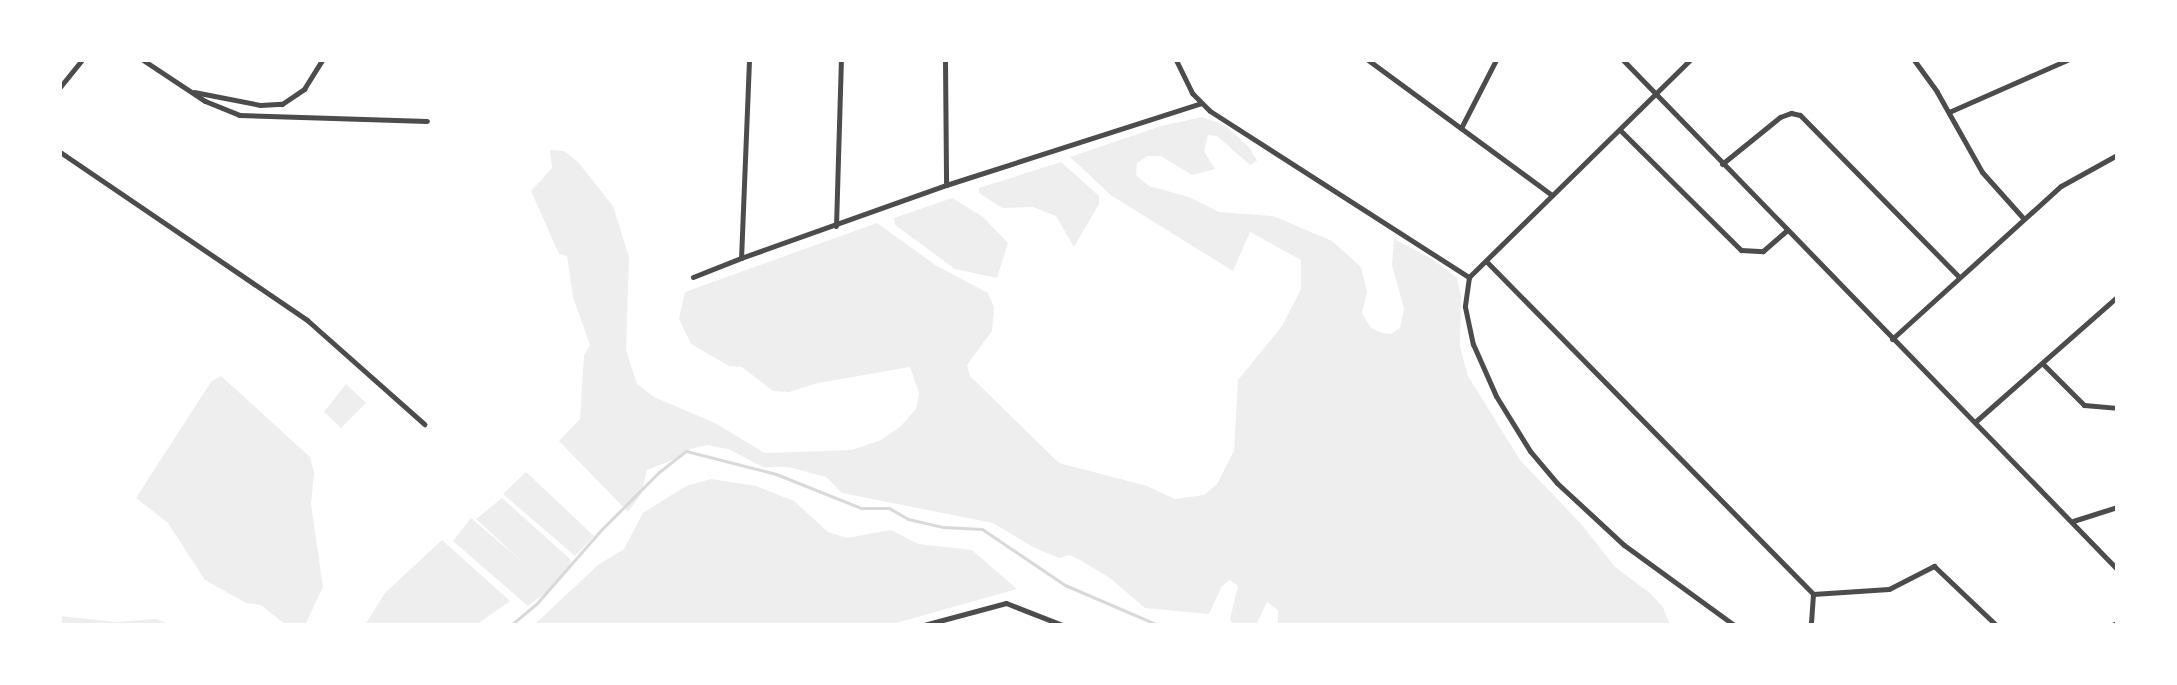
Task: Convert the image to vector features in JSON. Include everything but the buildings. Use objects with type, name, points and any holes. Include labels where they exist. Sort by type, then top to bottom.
[{"type":"street","points":[[60,87],[82,60]]},
{"type":"street","points":[[143,60],[222,110],[249,116],[427,121]]},
{"type":"street","points":[[189,91],[260,105],[282,104],[304,88],[322,60]]},
{"type":"street","points":[[741,258],[749,60]]},
{"type":"street","points":[[836,226],[841,60]]},
{"type":"street","points":[[945,60],[946,185]]},
{"type":"street","points":[[1176,60],[1201,103],[1469,277]]},
{"type":"street","points":[[1368,60],[1552,195]]},
{"type":"street","points":[[1461,128],[1496,60]]},
{"type":"street","points":[[1623,60],[1892,339],[2073,521],[2117,569]]},
{"type":"street","points":[[1690,60],[1469,277],[1465,307],[1471,339],[1496,396],[1530,451],[1557,483],[1624,545],[1734,625]]},
{"type":"street","points":[[1914,60],[1949,112],[1982,172],[2024,219]]},
{"type":"street","points":[[1949,112],[2060,61],[2067,60]]},
{"type":"street","points":[[693,277],[946,185],[1201,103]]},
{"type":"street","points":[[1722,164],[1780,117],[1791,113],[1800,115],[1959,277]]},
{"type":"street","points":[[1621,130],[1741,250],[1763,251],[1787,230]]},
{"type":"street","points":[[60,152],[307,320],[424,424]]},
{"type":"street","points":[[1892,339],[2024,219],[2078,174],[2117,155]]},
{"type":"street","points":[[1486,261],[1813,594],[1811,625]]},
{"type":"street","points":[[1975,422],[2117,297]]},
{"type":"street","points":[[2043,364],[2084,405],[2117,408]]},
{"type":"street","points":[[2073,521],[2117,507]]},
{"type":"street","points":[[1813,594],[1889,589],[1934,566],[1996,625]]},
{"type":"street","points":[[924,625],[1006,603],[1062,625]]},
{"type":"street","points":[[2112,625],[2117,623]]},
{"type":"shaded area","points":[[1202,117],[1226,126],[1249,147],[1257,161],[1250,165],[1217,136],[1208,135],[1204,151],[1215,169],[1192,175],[1161,156],[1147,156],[1137,163],[1136,175],[1149,186],[1189,197],[1219,212],[1273,216],[1332,241],[1361,267],[1367,292],[1362,313],[1371,328],[1382,333],[1391,334],[1400,328],[1404,309],[1392,265],[1394,239],[1432,259],[1457,278],[1461,296],[1460,347],[1468,376],[1520,460],[1582,525],[1615,567],[1651,594],[1663,607],[1670,625],[1278,625],[1278,610],[1267,602],[1256,625],[1233,625],[1230,619],[1238,586],[1230,580],[1222,586],[1209,614],[1145,608],[1110,578],[1080,560],[1069,555],[1059,558],[1033,547],[993,523],[842,493],[826,477],[789,467],[763,467],[728,449],[707,445],[691,449],[680,457],[647,470],[641,494],[628,512],[559,441],[580,419],[584,355],[590,345],[573,297],[567,256],[559,254],[531,191],[552,168],[550,150],[564,151],[578,162],[613,206],[629,257],[626,350],[637,384],[654,397],[715,423],[765,453],[852,450],[881,440],[901,426],[916,409],[919,393],[910,367],[818,383],[789,392],[773,391],[742,367],[729,366],[691,344],[679,319],[685,292],[877,223],[937,266],[988,293],[994,307],[992,331],[967,365],[970,376],[1059,463],[1147,486],[1175,499],[1204,495],[1217,484],[1234,451],[1238,380],[1282,326],[1301,289],[1301,260],[1250,232],[1233,271],[1112,196],[1070,157],[1161,126]]},
{"type":"shaded area","points":[[1061,162],[1099,196],[1099,204],[1074,247],[1056,216],[1033,207],[1002,208],[979,193],[979,188]]},
{"type":"shaded area","points":[[952,198],[983,217],[1008,243],[997,278],[955,269],[895,225],[894,218]]},
{"type":"shaded area","points":[[221,376],[310,457],[314,473],[311,504],[323,587],[305,625],[286,625],[261,605],[246,603],[205,580],[168,523],[136,498],[211,382]]},
{"type":"shaded area","points":[[346,384],[366,403],[341,428],[324,412]]},
{"type":"shaded area","points":[[526,472],[594,536],[575,556],[503,494]]},
{"type":"shaded area","points":[[711,479],[756,486],[794,501],[828,532],[847,538],[891,530],[918,544],[972,550],[1017,589],[889,625],[534,625],[598,565],[624,549],[643,513],[686,486]]},
{"type":"shaded area","points":[[502,498],[570,559],[571,566],[553,587],[550,586],[552,588],[528,606],[453,541],[471,518],[525,564],[476,519]]},
{"type":"shaded area","points":[[442,540],[510,601],[476,625],[365,625],[385,593]]},
{"type":"shaded area","points":[[60,616],[116,622],[156,619],[172,625],[60,625]]},
{"type":"waterway","points":[[511,625],[538,602],[602,529],[659,472],[686,451],[776,474],[861,508],[889,508],[908,519],[943,527],[982,529],[1065,585],[1158,625]]}]
